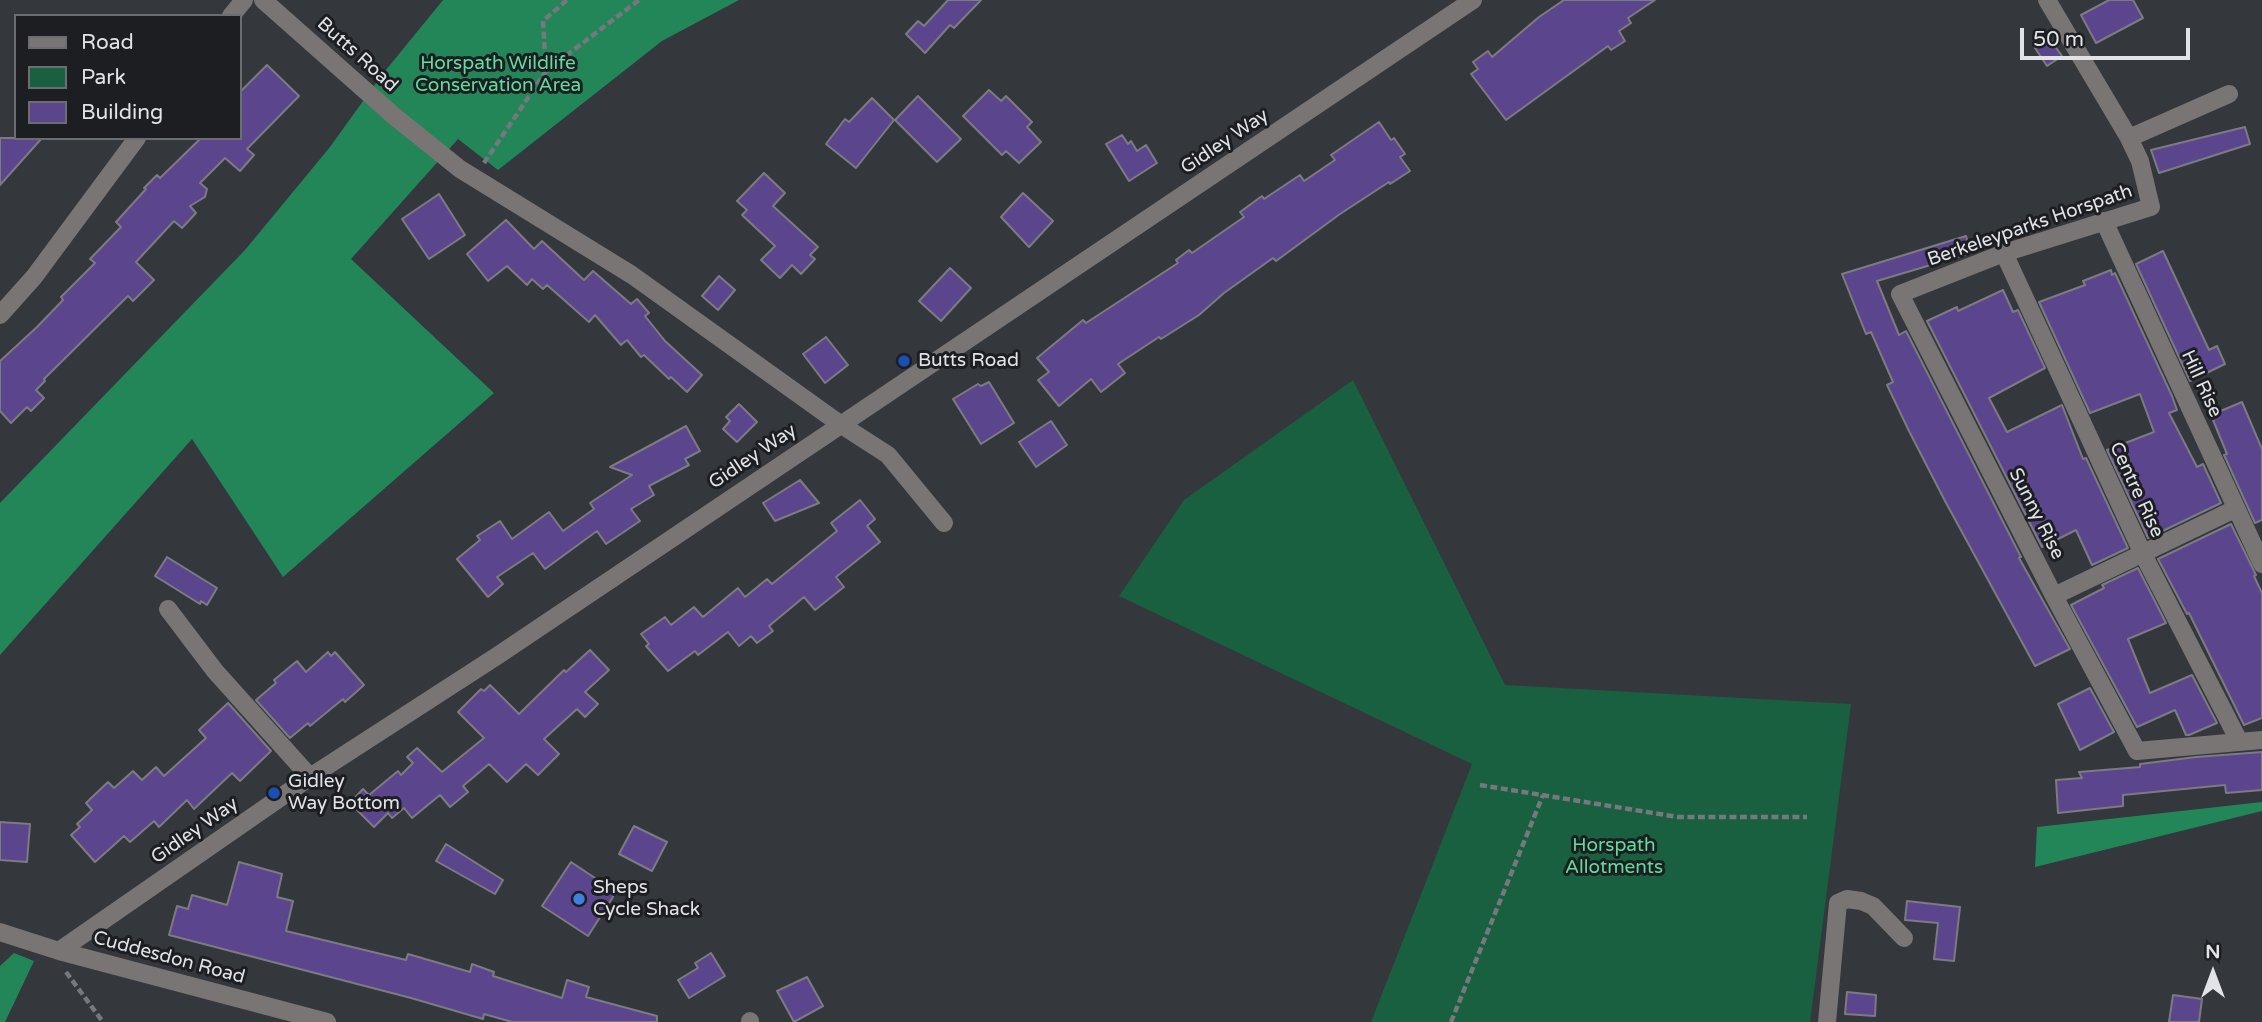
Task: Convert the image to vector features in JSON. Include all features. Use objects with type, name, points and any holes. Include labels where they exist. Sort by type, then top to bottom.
[{"type":"street","points":[[233,14],[244,0]]},
{"type":"street","name":"Butts Road","points":[[263,0],[394,116],[467,174],[632,275],[840,424],[888,455],[944,523]]},
{"type":"street","name":"Gidley Way","points":[[59,951],[310,777],[497,656],[1473,0]]},
{"type":"street","name":"Berkeleyparks Horspath","points":[[1900,294],[2004,253],[2151,207],[2140,161],[2129,138],[2047,0]]},
{"type":"street","points":[[2129,138],[2229,94]]},
{"type":"street","points":[[0,315],[34,277],[135,140]]},
{"type":"street","name":"Hill Rise","points":[[2104,221],[2262,564]]},
{"type":"street","name":"Centre Rise","points":[[2004,253],[2143,554],[2239,741]]},
{"type":"street","name":"Sunny Rise","points":[[1900,294],[2054,596],[2137,751],[2239,741]]},
{"type":"street","points":[[2054,596],[2235,509]]},
{"type":"street","points":[[168,609],[215,671],[310,777]]},
{"type":"street","points":[[2239,741],[2262,740]]},
{"type":"street","points":[[1826,1022],[1838,903],[1847,899],[1873,906],[1904,938]]},
{"type":"street","name":"Cuddesdon Road","points":[[0,932],[59,951],[327,1022]]},
{"type":"path","points":[[546,71],[543,21],[567,0]]},
{"type":"path","points":[[467,174],[546,71],[639,0]]},
{"type":"path","points":[[1480,785],[1678,817],[1807,817]]},
{"type":"path","points":[[1451,1022],[1543,795]]},
{"type":"path","points":[[59,951],[65,972],[103,1022]]},
{"type":"green space","name":"Horspath Wildlife Conservation Area","points":[[443,0],[739,0],[662,41],[498,170],[458,139],[351,259],[494,393],[283,577],[192,439],[0,655],[0,503],[245,250],[330,147],[381,76]]},
{"type":"green space","name":"Horspath Allotments","points":[[1353,380],[1505,685],[1851,704],[1810,1022],[1371,1022],[1472,764],[1119,596],[1184,500]]},
{"type":"green space","points":[[2262,802],[2262,811],[2035,867],[2037,827]]},
{"type":"green space","points":[[14,953],[34,961],[5,1022],[0,1022],[0,966]]},
{"type":"building","points":[[948,0],[981,0],[954,28],[950,25],[925,53],[906,34],[918,21],[924,26]]},
{"type":"building","points":[[1564,0],[1655,0],[1628,18],[1631,23],[1619,31],[1625,41],[1611,50],[1608,46],[1506,120],[1471,74],[1478,69],[1473,62],[1488,51],[1492,57],[1539,17]]},
{"type":"building","points":[[2109,0],[2133,0],[2143,18],[2096,43],[2081,15]]},
{"type":"building","points":[[2049,38],[2062,56],[2047,66],[2035,48]]},
{"type":"building","points":[[267,65],[299,96],[247,149],[254,155],[240,171],[225,158],[200,183],[207,189],[205,197],[190,206],[196,213],[182,228],[174,221],[136,262],[154,280],[133,301],[128,296],[44,379],[36,390],[44,398],[31,411],[27,407],[11,423],[0,411],[0,361],[37,327],[63,300],[61,297],[95,263],[90,259],[121,227],[116,222],[157,175],[160,178],[199,140],[242,140],[242,90]]},
{"type":"building","points":[[989,90],[1001,101],[1006,96],[1032,122],[1027,127],[1041,142],[1019,163],[1006,151],[1002,155],[963,116]]},
{"type":"building","points":[[918,96],[961,139],[937,162],[895,120]]},
{"type":"building","points":[[872,98],[894,120],[856,168],[826,144],[845,119],[849,122]]},
{"type":"building","points":[[1379,122],[1405,154],[1400,157],[1410,171],[1340,214],[1276,261],[1273,258],[1224,293],[1199,315],[1118,364],[1125,373],[1101,392],[1091,379],[1059,406],[1038,380],[1049,372],[1037,358],[1083,320],[1086,323],[1178,263],[1176,260],[1189,250],[1192,253],[1244,217],[1240,212],[1262,196],[1264,199],[1300,175],[1304,181],[1335,160],[1331,155]]},
{"type":"building","points":[[2245,127],[2250,144],[2159,173],[2151,150]]},
{"type":"building","points":[[1122,135],[1128,144],[1131,141],[1137,151],[1146,145],[1157,163],[1129,181],[1106,144]]},
{"type":"building","points":[[0,138],[40,140],[0,185]]},
{"type":"building","points":[[764,173],[785,193],[773,206],[818,247],[810,255],[815,259],[801,274],[792,265],[780,278],[761,260],[775,246],[742,215],[747,210],[737,201]]},
{"type":"building","points":[[1023,193],[1053,221],[1029,247],[1001,217]]},
{"type":"building","points":[[439,194],[465,235],[429,259],[402,219]]},
{"type":"building","points":[[506,220],[534,249],[542,241],[584,280],[593,271],[631,304],[637,299],[649,313],[645,316],[665,341],[702,375],[687,392],[644,355],[641,357],[627,340],[621,345],[595,315],[589,322],[547,285],[543,289],[532,279],[527,285],[507,266],[488,281],[467,254]]},
{"type":"building","points":[[1966,236],[1971,253],[1877,281],[1899,335],[1906,331],[2021,557],[2019,558],[2070,649],[2035,666],[1909,431],[1887,385],[1893,382],[1871,332],[1866,334],[1842,274]]},
{"type":"building","points":[[2163,251],[2209,350],[2217,346],[2225,364],[2190,381],[2136,264]]},
{"type":"building","points":[[950,268],[971,288],[941,321],[919,301]]},
{"type":"building","points":[[2111,270],[2112,275],[2115,273],[2172,396],[2177,410],[2169,413],[2197,467],[2203,464],[2221,503],[2148,538],[2107,450],[2154,432],[2140,394],[2090,413],[2039,302],[2085,285],[2083,281]]},
{"type":"building","points":[[719,276],[735,290],[718,310],[702,296]]},
{"type":"building","points":[[2003,290],[2013,312],[2018,310],[2045,368],[1989,398],[2007,432],[2062,405],[2083,459],[2086,458],[2128,548],[2092,565],[2076,530],[2042,547],[1927,321],[1957,307],[1958,311]]},
{"type":"building","points":[[826,337],[848,365],[825,383],[803,354]]},
{"type":"building","points":[[989,382],[1014,423],[981,444],[953,399],[978,384],[981,386]]},
{"type":"building","points":[[2242,402],[2262,449],[2262,520],[2255,523],[2224,455],[2227,454],[2211,415]]},
{"type":"building","points":[[739,404],[757,422],[737,442],[723,429],[730,421],[726,417]]},
{"type":"building","points":[[1051,421],[1067,445],[1036,467],[1019,442]]},
{"type":"building","points":[[686,426],[700,451],[685,459],[689,465],[649,486],[654,495],[631,509],[640,521],[606,544],[597,531],[545,569],[533,553],[497,577],[503,584],[488,597],[457,559],[480,540],[477,536],[500,521],[512,539],[549,512],[563,531],[594,509],[590,503],[632,475],[610,467]]},
{"type":"building","points":[[800,480],[819,503],[775,521],[763,503]]},
{"type":"building","points":[[860,500],[875,519],[867,526],[880,542],[836,577],[844,587],[815,610],[804,597],[769,626],[773,631],[757,643],[751,636],[739,646],[728,632],[698,655],[695,651],[668,671],[646,646],[649,644],[641,634],[665,617],[671,625],[694,607],[703,617],[738,588],[745,597],[767,579],[772,584],[837,531],[831,523]]},
{"type":"building","points":[[2231,524],[2262,593],[2262,718],[2244,725],[2189,613],[2187,614],[2158,559]]},
{"type":"building","points":[[167,557],[217,588],[207,605],[201,601],[200,604],[155,576]]},
{"type":"building","points":[[2138,568],[2166,623],[2128,639],[2150,693],[2192,675],[2217,723],[2189,735],[2186,735],[2175,710],[2137,727],[2071,605],[2104,588],[2102,585]]},
{"type":"building","points":[[590,650],[609,670],[585,692],[598,704],[585,717],[577,709],[544,739],[559,754],[538,775],[526,764],[507,782],[489,764],[463,786],[468,792],[450,807],[440,795],[412,818],[404,808],[392,818],[388,813],[374,827],[350,803],[363,789],[369,795],[398,771],[401,775],[413,763],[407,757],[417,748],[442,772],[484,738],[458,712],[481,689],[484,691],[490,685],[519,714],[564,670],[566,672]]},
{"type":"building","points":[[328,652],[331,656],[335,652],[364,685],[345,702],[343,699],[310,726],[308,723],[290,738],[256,700],[297,661],[306,672]]},
{"type":"building","points":[[2090,688],[2114,732],[2080,750],[2058,704]]},
{"type":"building","points":[[228,703],[271,751],[240,781],[232,773],[194,809],[187,800],[159,827],[154,821],[130,842],[124,836],[95,862],[71,835],[80,827],[77,824],[92,810],[86,803],[108,782],[114,788],[133,771],[142,780],[156,767],[164,776],[206,738],[199,730]]},
{"type":"building","points":[[2262,752],[2262,790],[2226,793],[2225,785],[2123,795],[2123,806],[2058,813],[2056,780],[2082,778],[2079,772],[2140,767],[2140,764],[2196,757]]},
{"type":"building","points":[[0,822],[30,824],[27,862],[0,860]]},
{"type":"building","points":[[634,826],[667,842],[652,871],[619,854]]},
{"type":"building","points":[[446,844],[503,880],[495,894],[436,861]]},
{"type":"building","points":[[239,862],[282,874],[277,897],[293,901],[286,931],[406,960],[408,954],[470,972],[472,964],[494,972],[493,976],[562,998],[567,980],[589,987],[586,997],[657,1016],[657,1022],[512,1022],[484,1014],[483,1019],[169,935],[177,906],[188,909],[192,895],[227,905]]},
{"type":"building","name":"Sheps Cycle Shack","points":[[571,862],[613,890],[613,897],[588,936],[542,906]]},
{"type":"building","points":[[1907,901],[1960,907],[1954,961],[1934,959],[1938,923],[1905,920]]},
{"type":"building","points":[[711,953],[725,976],[689,998],[678,980],[698,968],[695,963]]},
{"type":"building","points":[[807,977],[823,1006],[794,1022],[777,991]]},
{"type":"building","points":[[1847,992],[1876,995],[1875,1016],[1845,1014]]},
{"type":"building","points":[[2173,995],[2202,999],[2199,1022],[2169,1022]]},
{"type":"place","name":"Butts Road","points":[[904,361]]},
{"type":"place","name":"Gidley Way Bottom","points":[[274,793]]},
{"type":"place","name":"Sheps Cycle Shack","points":[[579,899]]}]
